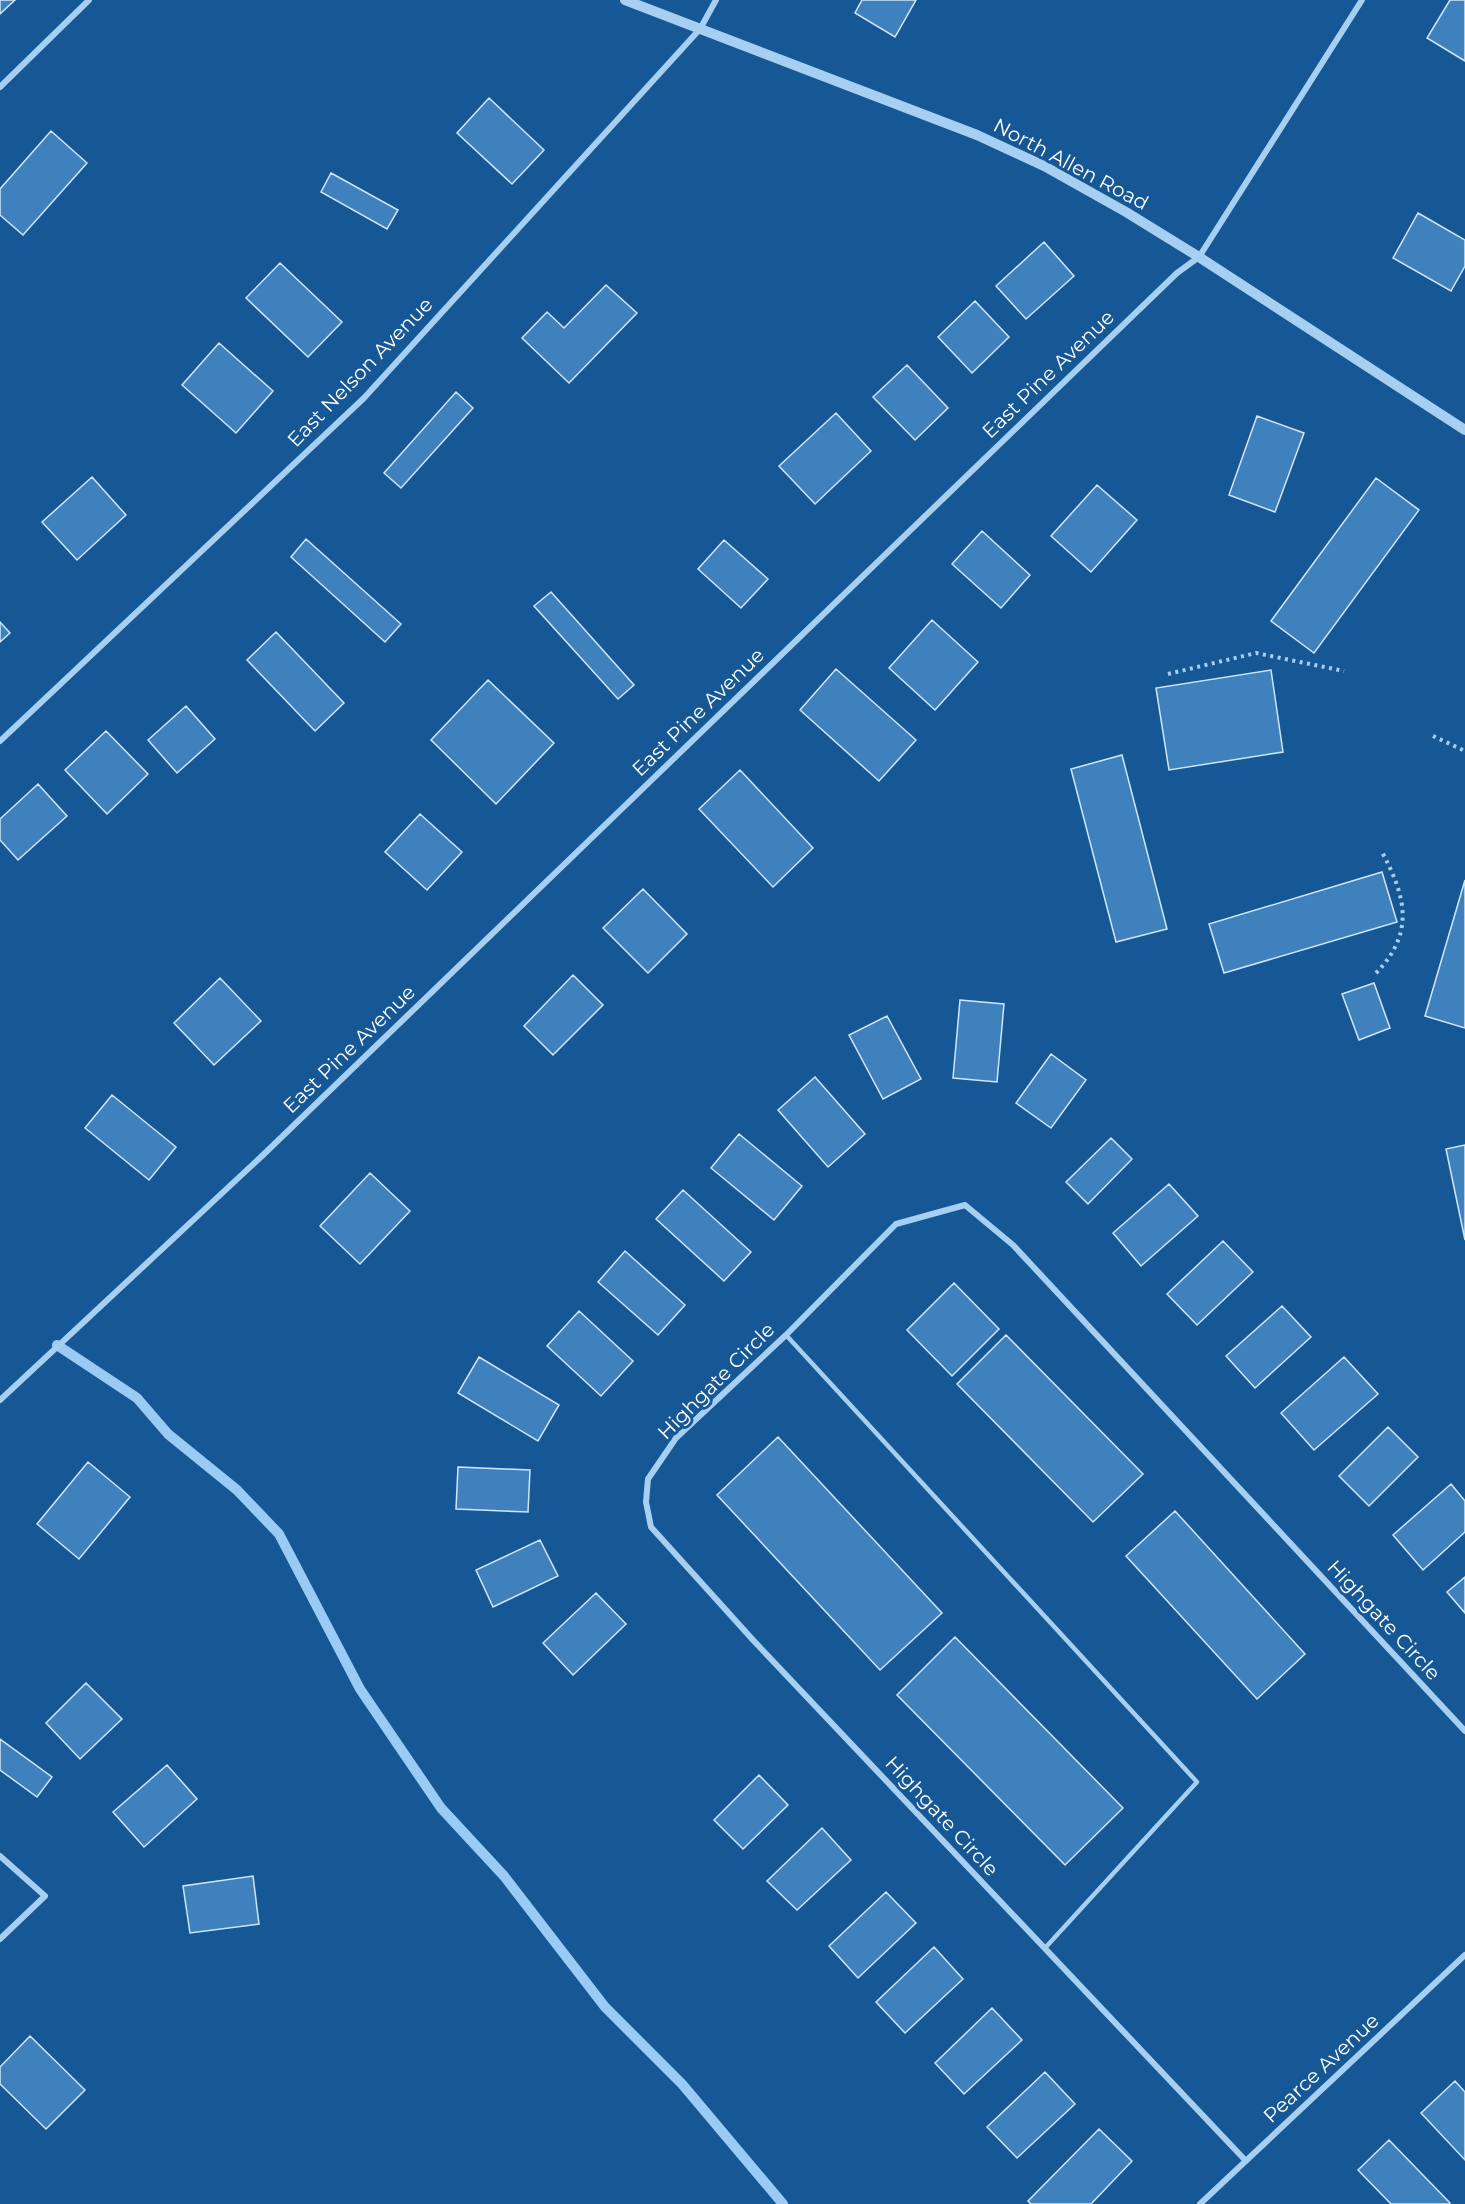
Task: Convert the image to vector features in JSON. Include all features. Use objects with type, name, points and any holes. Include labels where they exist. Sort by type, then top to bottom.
[{"type":"street","points":[[0,87],[89,0]]},
{"type":"street","name":"North Allen Road","points":[[625,0],[977,135],[1044,166],[1126,212],[1199,257],[1465,430]]},
{"type":"street","name":"East Nelson Avenue","points":[[0,741],[364,398],[700,28],[716,0]]},
{"type":"street","name":"East Pine Avenue","points":[[0,1401],[263,1155],[1168,281],[1199,257],[1362,0]]},
{"type":"street","name":"Highgate Circle","points":[[1246,2161],[753,1640],[651,1527],[646,1502],[648,1479],[676,1438],[786,1335],[896,1224],[964,1205],[1013,1245],[1465,1731]]},
{"type":"street","points":[[0,1856],[45,1896],[0,1939]]},
{"type":"street","name":"Pearce Avenue","points":[[1200,2204],[1465,1955]]},
{"type":"lane","points":[[786,1335],[1197,1782],[1045,1948]]},
{"type":"path","points":[[1168,674],[1256,653],[1344,671]]},
{"type":"path","points":[[1434,736],[1465,751]]},
{"type":"path","points":[[1376,973],[1396,945],[1403,922],[1403,905],[1399,888],[1382,852]]},
{"type":"building","points":[[0,0],[15,0],[0,14]]},
{"type":"building","points":[[862,0],[916,0],[895,37],[855,13]]},
{"type":"building","points":[[1450,0],[1465,0],[1465,61],[1427,38]]},
{"type":"building","points":[[489,98],[544,150],[512,184],[457,133]]},
{"type":"building","points":[[51,131],[87,163],[23,235],[0,215],[0,189]]},
{"type":"building","points":[[331,173],[398,210],[387,229],[321,192]]},
{"type":"building","points":[[1418,213],[1465,240],[1465,266],[1451,291],[1393,258]]},
{"type":"building","points":[[1044,242],[1074,276],[1026,319],[996,286]]},
{"type":"building","points":[[280,263],[342,322],[308,357],[246,298]]},
{"type":"building","points":[[606,285],[637,313],[569,383],[522,338],[547,312],[564,328]]},
{"type":"building","points":[[975,301],[1009,337],[972,373],[938,337]]},
{"type":"building","points":[[219,343],[273,391],[236,433],[182,385]]},
{"type":"building","points":[[907,365],[948,408],[915,440],[873,397]]},
{"type":"building","points":[[456,392],[473,408],[401,488],[384,473]]},
{"type":"building","points":[[836,413],[871,451],[815,504],[779,466]]},
{"type":"building","points":[[1257,416],[1304,433],[1275,512],[1229,495]]},
{"type":"building","points":[[92,477],[126,515],[77,560],[42,522]]},
{"type":"building","points":[[1376,478],[1419,510],[1314,653],[1271,621]]},
{"type":"building","points":[[1097,485],[1137,520],[1091,572],[1051,536]]},
{"type":"building","points":[[982,531],[1030,575],[1001,608],[952,564]]},
{"type":"building","points":[[306,539],[401,624],[385,642],[291,557]]},
{"type":"building","points":[[724,540],[768,579],[741,608],[698,569]]},
{"type":"building","points":[[551,592],[634,685],[618,699],[534,606]]},
{"type":"building","points":[[932,620],[978,662],[935,710],[889,668]]},
{"type":"building","points":[[0,622],[10,633],[0,642]]},
{"type":"building","points":[[276,632],[344,703],[315,731],[247,660]]},
{"type":"building","points":[[836,669],[916,740],[879,781],[800,710]]},
{"type":"building","points":[[1271,670],[1283,752],[1169,770],[1156,688]]},
{"type":"building","points":[[488,680],[554,743],[496,804],[431,740]]},
{"type":"building","points":[[186,706],[215,739],[177,773],[148,740]]},
{"type":"building","points":[[106,731],[148,774],[107,814],[65,770]]},
{"type":"building","points":[[1122,755],[1167,929],[1116,942],[1071,769]]},
{"type":"building","points":[[740,770],[813,848],[773,887],[699,809]]},
{"type":"building","points":[[38,784],[67,816],[18,860],[0,840],[0,819]]},
{"type":"building","points":[[420,814],[462,852],[427,890],[385,852]]},
{"type":"building","points":[[1382,872],[1397,922],[1224,973],[1209,924]]},
{"type":"building","points":[[1465,880],[1465,1028],[1425,1016]]},
{"type":"building","points":[[643,889],[687,934],[648,973],[603,928]]},
{"type":"building","points":[[573,975],[603,1005],[553,1055],[524,1026]]},
{"type":"building","points":[[220,978],[261,1021],[214,1065],[174,1023]]},
{"type":"building","points":[[1374,983],[1390,1028],[1359,1040],[1342,994]]},
{"type":"building","points":[[960,1000],[1004,1004],[997,1082],[953,1078]]},
{"type":"building","points":[[887,1016],[921,1079],[883,1099],[849,1035]]},
{"type":"building","points":[[1051,1054],[1086,1080],[1051,1128],[1016,1103]]},
{"type":"building","points":[[815,1077],[865,1134],[828,1167],[778,1110]]},
{"type":"building","points":[[112,1095],[176,1147],[149,1180],[85,1128]]},
{"type":"building","points":[[739,1134],[802,1186],[774,1220],[711,1168]]},
{"type":"building","points":[[1111,1138],[1132,1159],[1088,1204],[1066,1182]]},
{"type":"building","points":[[1465,1145],[1465,1240],[1446,1149]]},
{"type":"building","points":[[370,1173],[410,1211],[360,1264],[320,1226]]},
{"type":"building","points":[[1169,1184],[1198,1216],[1141,1266],[1113,1233]]},
{"type":"building","points":[[683,1190],[751,1252],[724,1281],[656,1219]]},
{"type":"building","points":[[1223,1241],[1253,1272],[1197,1325],[1167,1294]]},
{"type":"building","points":[[625,1251],[685,1305],[658,1335],[598,1282]]},
{"type":"building","points":[[954,1283],[999,1329],[952,1376],[907,1330]]},
{"type":"building","points":[[1282,1306],[1311,1337],[1255,1388],[1226,1356]]},
{"type":"building","points":[[579,1311],[633,1361],[601,1396],[547,1346]]},
{"type":"building","points":[[1006,1335],[1143,1474],[1093,1522],[957,1384]]},
{"type":"building","points":[[479,1357],[559,1405],[538,1441],[458,1393]]},
{"type":"building","points":[[1344,1357],[1378,1394],[1314,1450],[1281,1413]]},
{"type":"building","points":[[1388,1427],[1418,1457],[1369,1506],[1339,1476]]},
{"type":"building","points":[[778,1437],[942,1613],[880,1670],[717,1495]]},
{"type":"building","points":[[88,1462],[130,1497],[79,1559],[37,1524]]},
{"type":"building","points":[[458,1467],[530,1470],[528,1512],[456,1509]]},
{"type":"building","points":[[1451,1484],[1465,1501],[1465,1532],[1423,1570],[1393,1535]]},
{"type":"building","points":[[1175,1511],[1305,1654],[1257,1699],[1126,1556]]},
{"type":"building","points":[[540,1540],[558,1576],[493,1607],[476,1570]]},
{"type":"building","points":[[1465,1577],[1465,1613],[1447,1592]]},
{"type":"building","points":[[596,1593],[626,1624],[573,1675],[543,1643]]},
{"type":"building","points":[[955,1637],[1123,1808],[1065,1865],[897,1695]]},
{"type":"building","points":[[86,1683],[122,1719],[80,1759],[46,1723]]},
{"type":"building","points":[[0,1739],[52,1777],[37,1797],[0,1770]]},
{"type":"building","points":[[167,1765],[197,1799],[144,1847],[113,1812]]},
{"type":"building","points":[[759,1775],[788,1805],[743,1849],[714,1820]]},
{"type":"building","points":[[822,1828],[851,1860],[797,1910],[767,1881]]},
{"type":"building","points":[[253,1876],[259,1924],[190,1933],[183,1886]]},
{"type":"building","points":[[886,1892],[916,1923],[858,1978],[829,1946]]},
{"type":"building","points":[[934,1947],[963,1979],[905,2033],[876,2002]]},
{"type":"building","points":[[992,2008],[1022,2040],[964,2094],[935,2063]]},
{"type":"building","points":[[30,2036],[85,2090],[46,2129],[0,2084],[0,2067]]},
{"type":"building","points":[[1045,2072],[1075,2104],[1017,2158],[987,2127]]},
{"type":"building","points":[[1455,2081],[1465,2092],[1465,2160],[1421,2113]]},
{"type":"building","points":[[1099,2129],[1132,2161],[1091,2204],[1031,2204],[1028,2201]]},
{"type":"building","points":[[1389,2140],[1449,2204],[1391,2204],[1358,2170]]},
{"type":"waterway","points":[[57,1345],[137,1398],[168,1434],[237,1490],[279,1534],[360,1689],[441,1808],[504,1876],[605,2007],[682,2084],[783,2204]]}]
